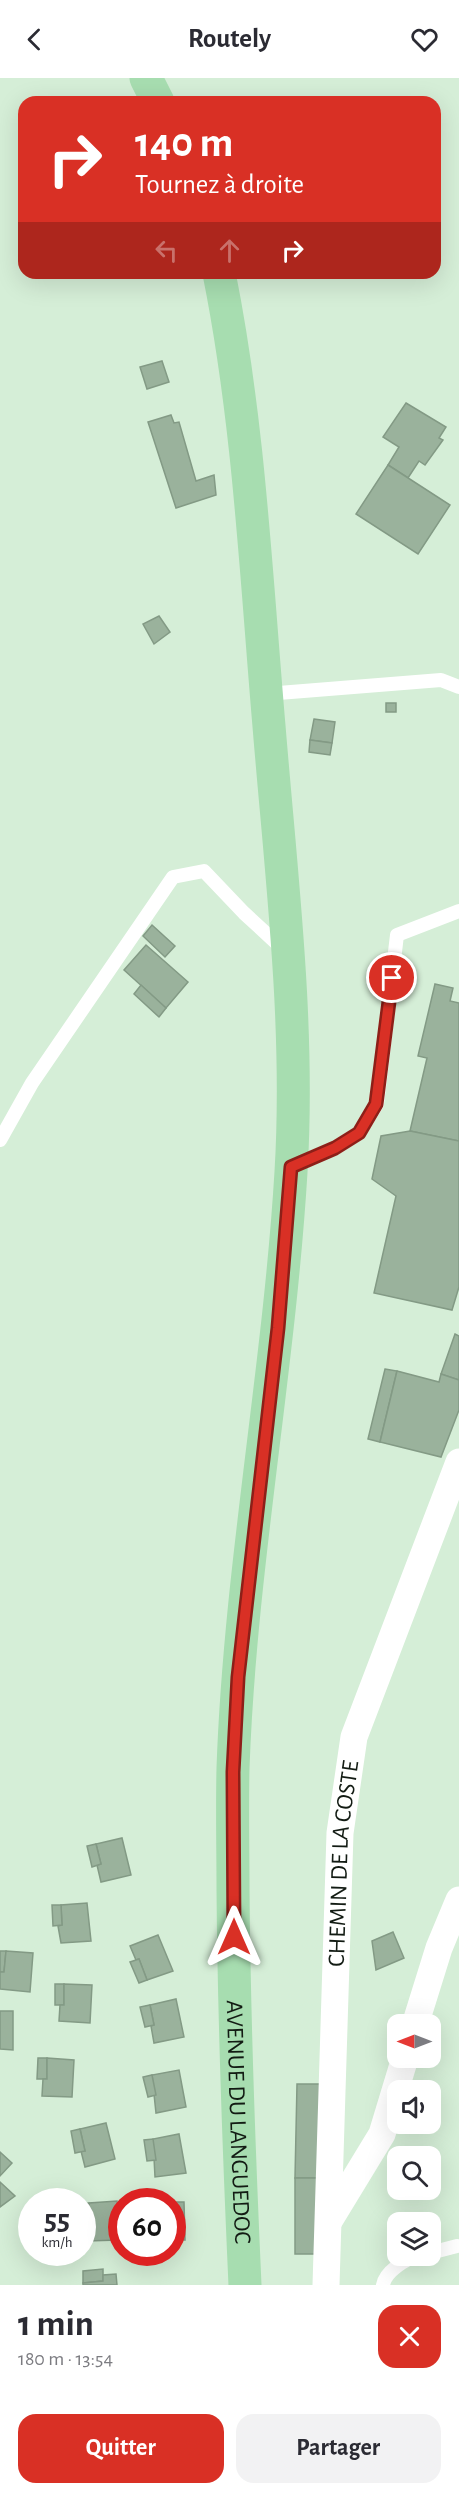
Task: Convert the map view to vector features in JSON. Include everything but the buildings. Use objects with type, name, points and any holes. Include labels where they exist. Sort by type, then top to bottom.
[{"type":"main road","points":[[146,78],[155,96]]},
{"type":"main road","name":"AVENUE DU LANGUEDOC","points":[[220,279],[241,403],[282,883],[292,1057],[291,1167],[278,1328],[238,1677],[233,1772],[234,1978],[245,2285]]},
{"type":"street","name":"CHEMIN DE LA COSTE","points":[[326,2285],[340,1833],[354,1737],[459,1462]]},
{"type":"street","points":[[419,2014],[439,1948],[459,1900]]},
{"type":"street","points":[[328,2222],[382,2134],[402,2068]]},
{"type":"lane","points":[[266,694],[441,680],[459,687]]},
{"type":"lane","points":[[0,1140],[32,1083],[173,877],[204,871],[244,913],[287,952]]},
{"type":"lane","points":[[291,1167],[335,1148],[359,1133],[376,1104],[397,936],[459,910]]},
{"type":"lane","points":[[441,2250],[457,2246]]},
{"type":"lane","points":[[383,2285],[384,2279],[400,2266]]},
{"type":"route","points":[[234,1937],[233,1772],[238,1677],[278,1328],[291,1167],[335,1148],[359,1133],[376,1104],[392,978]]}]
